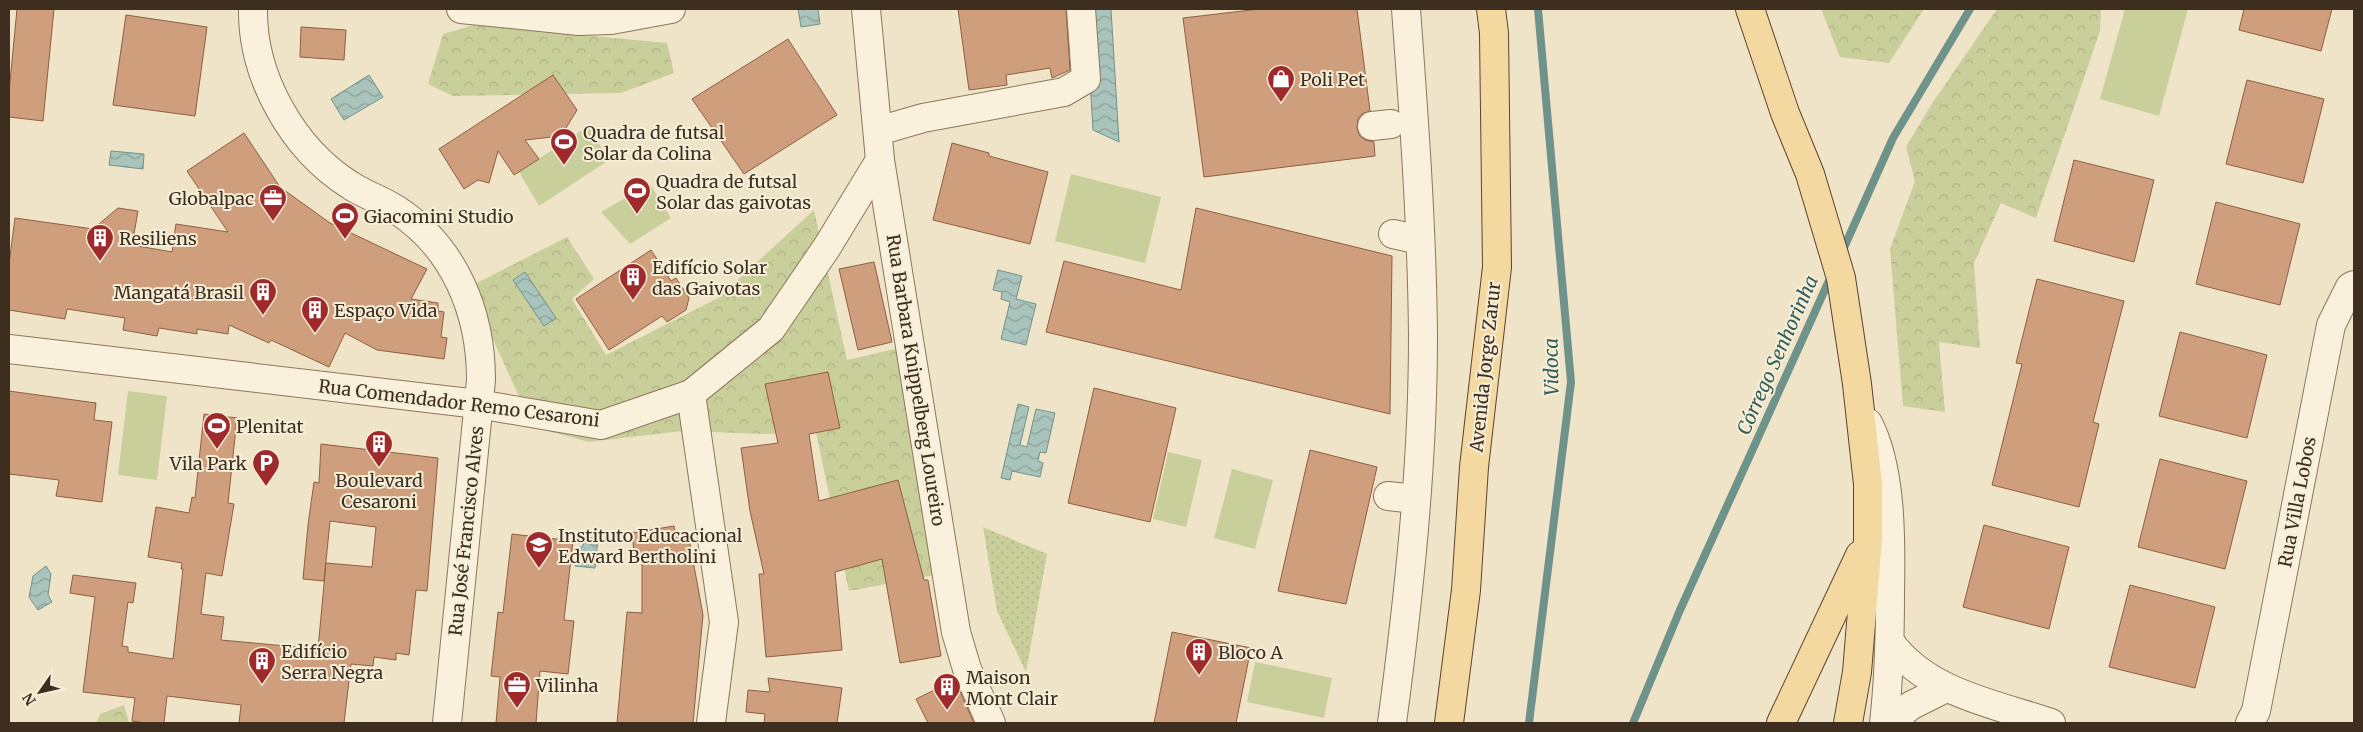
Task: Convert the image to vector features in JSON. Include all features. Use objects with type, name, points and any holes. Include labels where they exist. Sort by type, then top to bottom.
[{"type":"main road","name":"Avenida Jorge Zarur","points":[[1449,723],[1466,590],[1474,467],[1497,267],[1494,33],[1491,9]]},
{"type":"main road","points":[[1750,9],[1785,113],[1810,174],[1841,278],[1868,484],[1868,539],[1857,672],[1848,723]]},
{"type":"main road","points":[[1767,9],[1785,113]]},
{"type":"main road","points":[[1781,723],[1868,539]]},
{"type":"street","name":"Rua José Francisco Alves","points":[[253,9],[256,42],[263,71],[274,97],[302,141],[316,158],[351,186],[383,201],[419,226],[450,264],[468,300],[477,331],[481,355],[478,404],[447,723]]},
{"type":"street","points":[[461,9],[579,21],[611,20],[670,9]]},
{"type":"street","points":[[878,131],[924,118],[1064,92],[1084,82],[1086,79],[1081,9]]},
{"type":"street","points":[[1392,723],[1402,651],[1416,499],[1423,338],[1419,181],[1406,9]]},
{"type":"street","name":"Rua Barbara Knippelberg Loureiro","points":[[864,16],[880,160],[956,632],[967,669],[991,723]]},
{"type":"street","name":"Rua Comendador Remo Cesaroni","points":[[9,349],[478,404],[601,425],[691,394],[771,329],[827,247],[880,160]]},
{"type":"street","points":[[1393,234],[1420,240]]},
{"type":"street","name":"Rua Villa Lobos","points":[[2250,723],[2256,711],[2331,325],[2350,287],[2354,285]]},
{"type":"street","points":[[691,394],[724,622],[711,723]]},
{"type":"street","points":[[1857,395],[1872,432],[1888,501],[1892,540],[1890,642],[1884,723]]},
{"type":"street","points":[[1388,496],[1416,499]]},
{"type":"street","points":[[1890,642],[1897,652],[1920,673],[1946,688],[2051,723]]},
{"type":"street","points":[[1891,723],[1910,706],[1946,688]]},
{"type":"green space","points":[[1821,9],[1924,9],[1889,63],[1840,57]]},
{"type":"green space","points":[[1997,9],[2101,9],[2100,31],[2036,218],[2001,203],[1974,263],[1980,348],[1939,342],[1945,412],[1903,406],[1890,249],[1915,181],[1906,147],[1931,105]]},
{"type":"green space","points":[[2125,9],[2188,9],[2159,116],[2100,99]]},
{"type":"green space","points":[[474,25],[667,43],[674,73],[621,93],[453,96],[428,84],[443,34]]},
{"type":"green space","name":"Quadra de futsal Solar da Colina","points":[[588,126],[609,160],[539,206],[519,172]]},
{"type":"green space","points":[[1071,174],[1161,197],[1145,263],[1055,241]]},
{"type":"green space","name":"Quadra de futsal Solar das gaivotas","points":[[650,184],[671,218],[630,244],[601,212]]},
{"type":"green space","points":[[814,210],[847,360],[908,346],[934,575],[849,591],[816,432],[765,434],[682,431],[589,442],[533,427],[469,287],[567,237],[594,279],[572,299],[606,355],[718,298]]},
{"type":"green space","points":[[128,391],[167,396],[157,480],[118,475]]},
{"type":"green space","points":[[1168,452],[1202,460],[1186,527],[1153,519]]},
{"type":"green space","points":[[1232,469],[1273,480],[1255,549],[1214,538]]},
{"type":"green space","points":[[983,527],[1047,554],[1026,672],[997,611]]},
{"type":"green space","points":[[1255,662],[1332,678],[1324,718],[1247,702]]},
{"type":"green space","points":[[124,705],[129,723],[96,723],[100,714]]},
{"type":"water","points":[[798,9],[818,9],[820,24],[801,27]]},
{"type":"water","points":[[1111,9],[1119,142],[1093,130],[1086,10]]},
{"type":"water","points":[[369,75],[383,97],[344,120],[331,99]]},
{"type":"water","points":[[111,151],[144,154],[143,169],[109,165]]},
{"type":"water","points":[[998,270],[1022,276],[1016,299],[1036,304],[1026,345],[1001,339],[1010,302],[1001,299],[1002,292],[993,290]]},
{"type":"water","points":[[525,272],[556,318],[544,326],[513,280]]},
{"type":"water","points":[[1018,404],[1029,407],[1020,445],[1027,447],[1036,409],[1055,413],[1046,453],[1040,452],[1038,461],[1043,463],[1040,477],[1012,471],[1010,480],[1001,478]]},
{"type":"water","points":[[584,537],[598,538],[595,568],[575,566],[577,549],[583,546]]},
{"type":"water","points":[[46,566],[51,574],[48,595],[52,602],[38,610],[29,597],[33,576]]},
{"type":"building","points":[[17,9],[54,9],[43,121],[9,117],[9,92]]},
{"type":"building","points":[[958,9],[1066,9],[1070,70],[1052,78],[1050,68],[1006,75],[1007,85],[969,90]]},
{"type":"building","name":"Poli Pet","points":[[1260,9],[1357,9],[1370,111],[1362,114],[1358,119],[1357,128],[1359,135],[1365,140],[1374,142],[1375,156],[1204,177],[1183,18]]},
{"type":"building","points":[[2244,9],[2332,9],[2321,51],[2239,30]]},
{"type":"building","points":[[126,15],[207,27],[195,116],[113,105]]},
{"type":"building","points":[[301,27],[346,30],[344,60],[300,57]]},
{"type":"building","points":[[788,39],[837,115],[744,174],[692,99]]},
{"type":"building","points":[[553,75],[577,110],[561,136],[525,140],[539,159],[514,175],[498,151],[489,183],[478,180],[464,189],[439,149]]},
{"type":"building","points":[[2247,80],[2324,99],[2303,183],[2226,164]]},
{"type":"building","points":[[244,133],[280,187],[330,223],[427,269],[411,299],[438,303],[438,311],[444,312],[441,337],[447,338],[444,359],[377,350],[345,333],[329,367],[271,340],[269,343],[229,325],[228,334],[197,329],[197,334],[159,328],[157,336],[123,330],[125,318],[67,309],[65,319],[9,310],[9,264],[15,218],[93,229],[118,208],[138,211],[132,245],[172,252],[176,224],[228,232],[187,171]]},
{"type":"building","points":[[952,143],[989,153],[989,156],[1048,172],[1030,244],[933,220]]},
{"type":"building","points":[[2074,160],[2154,180],[2134,262],[2054,241]]},
{"type":"building","points":[[2216,202],[2300,224],[2280,305],[2196,284]]},
{"type":"building","points":[[1196,208],[1392,256],[1390,414],[1046,332],[1064,261],[1181,290]]},
{"type":"building","name":"Edifício Solar das Gaivotas","points":[[651,250],[671,281],[676,278],[689,298],[686,310],[667,322],[662,316],[609,350],[576,299]]},
{"type":"building","points":[[874,262],[892,342],[858,350],[839,269]]},
{"type":"building","points":[[2037,279],[2124,301],[2093,422],[2099,424],[2079,507],[1992,485],[2022,364],[2016,363]]},
{"type":"building","points":[[2180,332],[2267,355],[2247,438],[2159,416]]},
{"type":"building","points":[[828,372],[840,428],[809,434],[819,501],[898,480],[924,580],[928,580],[941,656],[900,663],[882,559],[835,572],[842,650],[766,657],[759,574],[764,574],[750,511],[741,448],[778,443],[765,384]]},
{"type":"building","points":[[1094,388],[1176,408],[1150,522],[1068,503]]},
{"type":"building","points":[[9,391],[96,403],[94,420],[112,422],[102,502],[56,496],[59,480],[9,474]]},
{"type":"building","points":[[204,414],[237,418],[228,503],[234,504],[222,576],[206,573],[201,614],[224,617],[221,640],[318,649],[326,563],[372,567],[376,527],[330,521],[324,581],[303,579],[314,482],[319,483],[321,444],[438,458],[427,591],[416,590],[409,655],[396,653],[396,660],[374,657],[373,666],[351,664],[344,723],[239,723],[241,705],[167,696],[164,723],[146,723],[132,721],[135,698],[83,692],[95,597],[70,593],[73,575],[136,583],[133,603],[128,602],[122,646],[128,647],[128,652],[173,659],[183,569],[181,569],[182,563],[148,557],[156,507],[189,513],[192,497],[195,498]]},
{"type":"building","points":[[1310,450],[1377,467],[1346,604],[1278,591]]},
{"type":"building","points":[[2160,459],[2247,481],[2225,569],[2138,547]]},
{"type":"building","points":[[1984,525],[2069,547],[2049,629],[1963,607]]},
{"type":"building","points":[[674,526],[676,535],[688,533],[703,615],[693,723],[617,723],[627,612],[642,613],[642,562],[634,552],[632,533]]},
{"type":"building","points":[[512,534],[573,541],[564,620],[574,621],[568,674],[540,671],[536,723],[496,723],[500,677],[491,676],[498,612],[503,613]]},
{"type":"building","points":[[2130,585],[2215,607],[2195,688],[2109,667]]},
{"type":"building","name":"Bloco A","points":[[1172,632],[1251,648],[1236,723],[1154,723]]},
{"type":"building","points":[[768,678],[842,688],[837,723],[764,723],[765,714],[746,712],[748,690],[770,692]]},
{"type":"building","name":"Maison Mont Clair","points":[[955,680],[974,723],[928,723],[916,699]]},
{"type":"waterway","name":"Vidoca","points":[[1529,723],[1571,382],[1538,9]]},
{"type":"waterway","name":"Córrego Senhorinha","points":[[1842,252],[1893,138],[1970,9]]},
{"type":"waterway","name":"Córrego Senhorinha","points":[[1633,723],[1680,610],[1832,274]]},
{"type":"place","name":"Poli Pet","points":[[1281,103]]},
{"type":"place","name":"Quadra de futsal Solar da Colina","points":[[564,166]]},
{"type":"place","name":"Quadra de futsal Solar das gaivotas","points":[[637,215]]},
{"type":"place","name":"Globalpac","points":[[273,222]]},
{"type":"place","name":"Giacomini Studio","points":[[345,240]]},
{"type":"place","name":"Resiliens","points":[[100,262]]},
{"type":"place","name":"Edifício Solar das Gaivotas","points":[[633,301]]},
{"type":"place","name":"Mangatá Brasil","points":[[263,316]]},
{"type":"place","name":"Espaço Vida","points":[[315,334]]},
{"type":"place","name":"Plenitat","points":[[217,450]]},
{"type":"place","name":"Boulevard Cesaroni","points":[[379,468]]},
{"type":"place","name":"Vila Park","points":[[266,487]]},
{"type":"place","name":"Instituto Educacional Edward Bertholini","points":[[539,569]]},
{"type":"place","name":"Bloco A","points":[[1199,676]]},
{"type":"place","name":"Edifício Serra Negra","points":[[262,685]]},
{"type":"place","name":"Vilinha","points":[[517,709]]},
{"type":"place","name":"Maison Mont Clair","points":[[947,711]]}]
